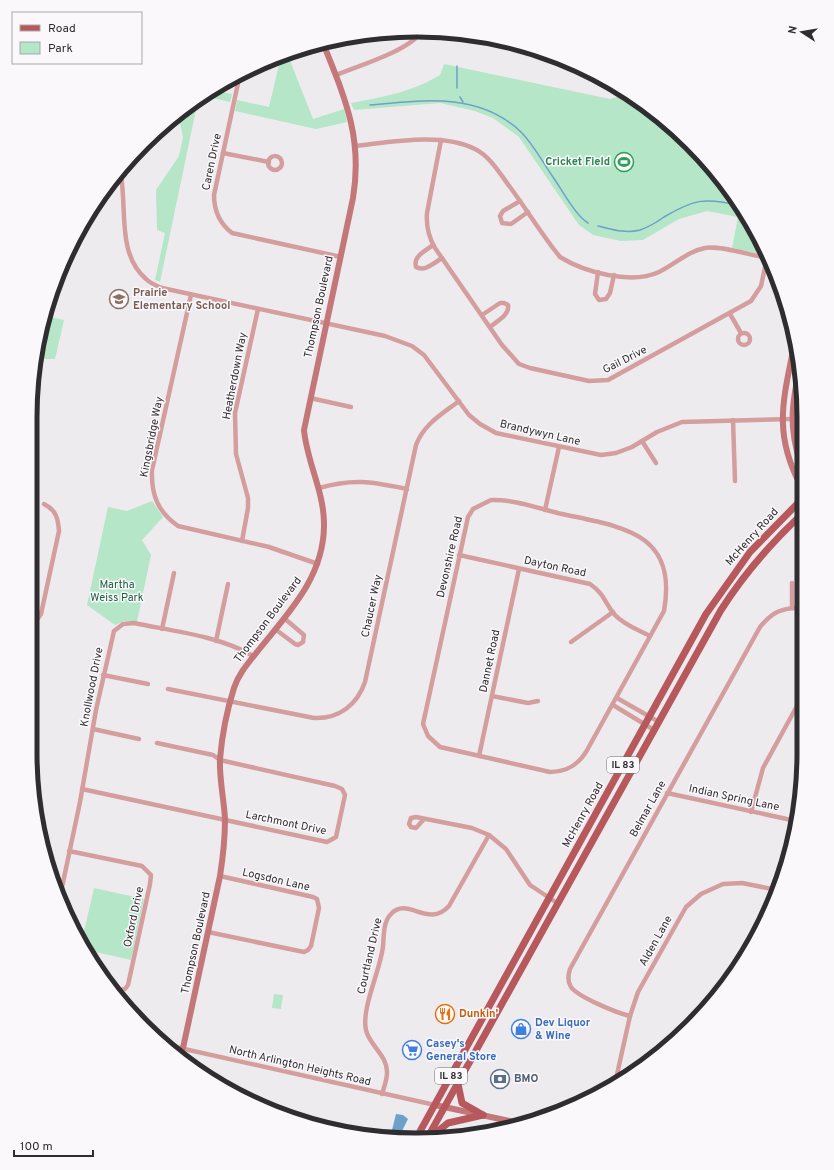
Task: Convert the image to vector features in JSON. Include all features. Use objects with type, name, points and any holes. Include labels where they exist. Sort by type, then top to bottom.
[{"type":"main road","name":"McHenry Road","points":[[419,1133],[706,614],[727,583],[764,537],[797,505]]},
{"type":"main road","name":"McHenry Road","points":[[431,1132],[703,641],[732,594],[772,543],[797,519]]},
{"type":"main road","points":[[458,1084],[462,1103],[483,1115]]},
{"type":"main road","points":[[437,1132],[448,1123],[483,1115]]},
{"type":"street","points":[[336,74],[400,49],[417,37]]},
{"type":"street","name":"Thompson Boulevard","points":[[183,1048],[220,876],[224,847],[225,819],[220,760],[230,702],[239,676],[253,656],[300,598],[311,581],[318,564],[324,527],[322,499],[305,442],[304,430],[356,182],[355,146],[350,112],[325,48]]},
{"type":"street","name":"Caren Drive","points":[[238,82],[214,195],[216,213],[224,227],[232,233],[340,257]]},
{"type":"street","points":[[355,146],[414,140],[441,140],[460,143],[476,149],[492,163],[560,257],[574,266],[598,272],[631,277],[650,275],[706,248],[762,257]]},
{"type":"street","name":"Gail Drive","points":[[441,140],[427,213],[427,230],[433,245],[513,359],[519,364],[530,368],[598,382],[608,380],[742,308],[757,295],[761,286],[765,266]]},
{"type":"street","points":[[223,153],[269,162]]},
{"type":"street","name":"Brandywyn Lane","points":[[121,179],[126,238],[129,255],[136,267],[146,279],[162,288],[385,336],[412,346],[424,354],[469,415],[480,424],[496,433],[601,455],[616,453],[657,432],[682,422],[781,418],[791,419]]},
{"type":"street","points":[[520,201],[504,211],[500,216],[502,223],[511,224],[528,212]]},
{"type":"street","points":[[433,245],[416,258],[416,267],[425,269],[442,258]]},
{"type":"street","points":[[598,272],[595,294],[599,300],[606,299],[609,296],[614,275]]},
{"type":"street","name":"Kingsbridge Way","points":[[191,295],[152,470],[152,491],[161,511],[168,519],[178,526],[269,547],[318,564]]},
{"type":"street","points":[[482,315],[500,303],[508,305],[509,309],[507,314],[490,327]]},
{"type":"street","name":"Heatherdown Way","points":[[242,541],[248,508],[248,498],[236,454],[234,434],[235,413],[258,309]]},
{"type":"street","points":[[730,314],[741,333]]},
{"type":"street","points":[[792,355],[781,418],[786,452],[797,477]]},
{"type":"street","points":[[796,387],[791,419],[797,450]]},
{"type":"street","points":[[310,398],[351,407]]},
{"type":"street","name":"Chaucer Way","points":[[168,689],[321,719],[344,711],[354,702],[362,690],[365,682],[420,436],[431,422],[459,401]]},
{"type":"street","points":[[733,420],[735,481]]},
{"type":"street","points":[[642,441],[656,463]]},
{"type":"street","points":[[545,510],[559,447]]},
{"type":"street","points":[[319,488],[339,482],[370,481],[407,489]]},
{"type":"street","name":"Devonshire Road","points":[[501,500],[545,510],[617,526],[634,532],[657,554],[664,568],[666,596],[664,611],[617,698],[582,758],[574,766],[564,771],[550,772],[440,747],[428,736],[423,724],[468,517],[473,509],[486,501],[501,500]]},
{"type":"street","points":[[37,621],[42,614],[59,531],[58,522],[53,509],[44,504]]},
{"type":"street","name":"Dayton Road","points":[[459,555],[590,584],[600,591],[613,612],[622,622],[650,636]]},
{"type":"street","name":"Dannet Road","points":[[479,756],[519,569]]},
{"type":"street","points":[[162,629],[174,573]]},
{"type":"street","points":[[792,583],[792,608]]},
{"type":"street","points":[[216,641],[228,584]]},
{"type":"street","name":"Belmar Lane","points":[[630,1016],[609,1010],[575,991],[568,982],[569,974],[667,793],[760,627],[774,612],[797,608]]},
{"type":"street","points":[[571,642],[613,612]]},
{"type":"street","points":[[275,629],[295,644],[298,645],[303,642],[304,635],[284,618]]},
{"type":"street","name":"Knollwood Drive","points":[[62,888],[111,637],[118,626],[134,623],[216,641],[239,648],[253,656]]},
{"type":"street","points":[[103,675],[148,684]]},
{"type":"street","points":[[492,696],[528,703],[538,701]]},
{"type":"street","points":[[617,698],[659,722]]},
{"type":"street","points":[[613,705],[654,730]]},
{"type":"street","points":[[751,812],[763,768],[797,706]]},
{"type":"street","points":[[93,729],[140,739]]},
{"type":"street","points":[[157,742],[213,755],[220,760]]},
{"type":"street","name":"Larchmont Drive","points":[[82,789],[327,842],[336,837],[345,795],[342,789],[335,786],[220,760]]},
{"type":"street","name":"Indian Spring Lane","points":[[667,793],[791,820]]},
{"type":"street","points":[[424,819],[472,828],[489,835],[506,849],[530,885],[557,904]]},
{"type":"street","name":"Courtland Drive","points":[[382,1094],[387,1074],[387,1067],[368,1038],[365,1021],[383,949],[386,921],[394,911],[403,908],[429,915],[444,911],[449,906],[489,835]]},
{"type":"street","name":"Oxford Drive","points":[[70,851],[142,866],[151,875],[128,985],[125,989],[120,990]]},
{"type":"street","name":"Logsdon Lane","points":[[208,932],[304,952],[311,946],[317,915],[317,899],[220,876]]},
{"type":"street","name":"Alden Lane","points":[[617,1076],[630,1016],[638,992],[681,914],[694,899],[710,888],[723,884],[742,883],[772,889]]},
{"type":"street","name":"North Arlington Heights Road","points":[[176,1047],[435,1105]]},
{"type":"street","points":[[435,1105],[511,1121]]},
{"type":"green space","points":[[289,59],[313,119],[344,109],[347,122],[316,129],[235,111],[237,100],[269,107],[279,63]]},
{"type":"green space","points":[[444,64],[610,99],[620,96],[668,131],[703,166],[733,206],[760,254],[732,248],[738,217],[707,211],[679,219],[643,240],[621,241],[593,235],[579,225],[519,137],[493,118],[475,111],[440,103],[354,110],[351,103],[408,90],[440,75]]},
{"type":"green space","points":[[221,92],[232,94],[230,102],[211,98]]},
{"type":"green space","points":[[196,108],[160,282],[155,280],[165,233],[157,230],[156,190],[179,156],[183,137],[179,121]]},
{"type":"green space","points":[[51,317],[64,320],[55,359],[45,359],[42,354]]},
{"type":"green space","name":"Martha Weiss Park","points":[[152,501],[163,517],[142,540],[151,555],[137,622],[124,621],[115,625],[87,605],[108,507],[127,511]]},
{"type":"green space","points":[[94,888],[144,899],[131,960],[93,951],[83,934]]},
{"type":"green space","points":[[274,994],[283,995],[281,1009],[272,1008]]},
{"type":"water","points":[[39,382],[41,383],[38,394]]},
{"type":"water","points":[[396,1114],[403,1115],[408,1119],[401,1132],[392,1132]]},
{"type":"waterway","points":[[457,66],[457,88]]},
{"type":"waterway","points":[[460,97],[463,102]]},
{"type":"waterway","points":[[370,105],[410,101],[450,102],[487,110],[505,119],[521,132],[530,143],[574,209],[583,220],[588,223]]},
{"type":"waterway","points":[[598,226],[619,231],[635,231],[650,226],[674,211],[691,204],[707,201],[732,204]]},
{"type":"place","name":"Cricket Field","points":[[624,162]]},
{"type":"place","name":"Prairie Elementary School","points":[[119,299]]},
{"type":"place","name":"Dunkin'","points":[[445,1014]]},
{"type":"place","name":"Dev Liquor & Wine","points":[[521,1029]]},
{"type":"place","name":"Casey's General Store","points":[[412,1050]]},
{"type":"place","name":"BMO","points":[[500,1079]]}]
